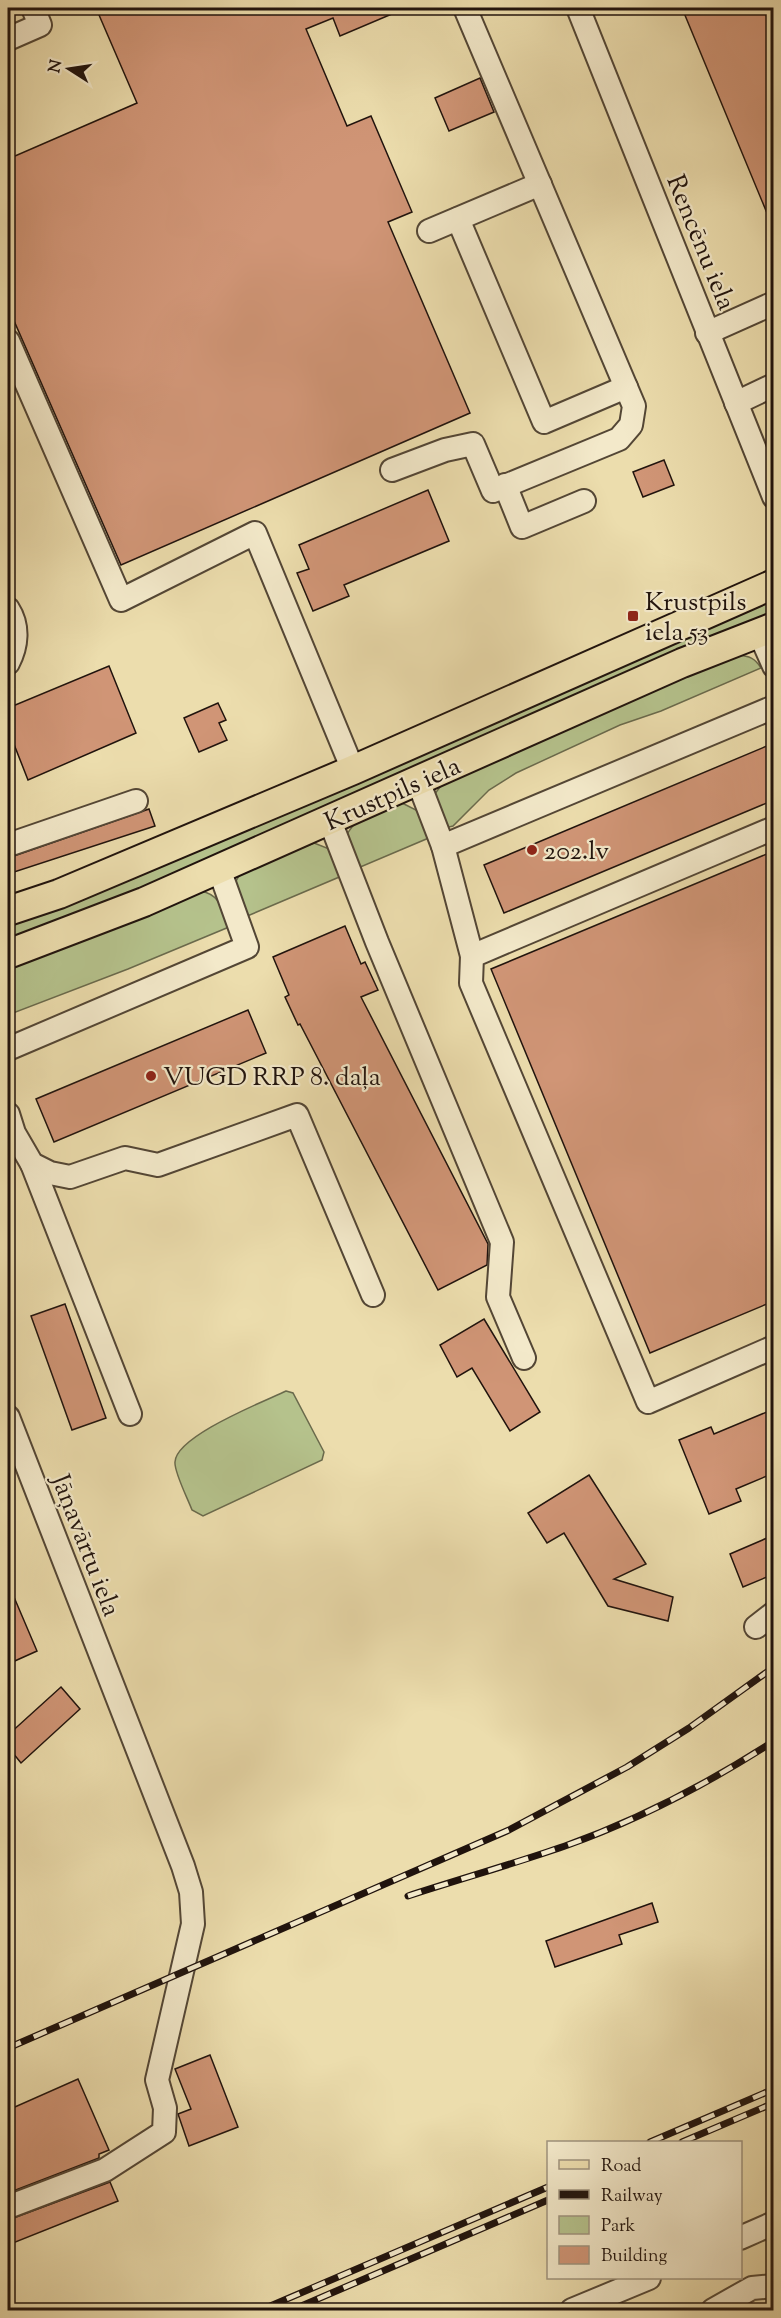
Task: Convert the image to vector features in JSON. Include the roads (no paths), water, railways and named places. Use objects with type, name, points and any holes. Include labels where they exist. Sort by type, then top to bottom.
[{"type":"main road","name":"Krustpils iela","points":[[8,911],[59,894],[353,770],[774,584]]},
{"type":"main road","name":"Krustpils iela","points":[[8,954],[144,902],[682,663],[766,629]]},
{"type":"street","points":[[8,39],[40,25],[33,8]]},
{"type":"street","points":[[392,470],[445,450],[473,444],[492,491],[619,439],[631,425],[634,406],[465,8]]},
{"type":"street","name":"Rencēnu iela","points":[[578,8],[774,497]]},
{"type":"street","points":[[429,231],[540,184]]},
{"type":"street","points":[[458,219],[544,422],[626,387]]},
{"type":"street","points":[[707,333],[774,303]]},
{"type":"street","points":[[8,341],[121,600],[255,533],[353,770]]},
{"type":"street","points":[[736,403],[774,385]]},
{"type":"street","points":[[505,485],[522,527],[584,501]]},
{"type":"street","points":[[8,609],[16,629],[15,642],[8,663]]},
{"type":"street","points":[[766,629],[774,666]]},
{"type":"street","points":[[443,846],[774,707]]},
{"type":"street","points":[[418,781],[443,846],[472,956],[471,983],[648,1401],[774,1347]]},
{"type":"street","points":[[8,845],[136,801]]},
{"type":"street","points":[[330,821],[377,942],[502,1242],[498,1297],[524,1358]]},
{"type":"street","points":[[472,956],[774,828]]},
{"type":"street","points":[[8,1049],[248,947],[219,869]]},
{"type":"street","points":[[8,1113],[14,1133],[32,1164],[130,1414]]},
{"type":"street","points":[[32,1164],[50,1173],[70,1177],[125,1158],[158,1165],[297,1115],[373,1295]]},
{"type":"street","name":"Jāņavārtu iela","points":[[8,1417],[191,1892],[192,1932],[157,2080],[165,2108],[164,2132],[105,2170],[8,2207]]},
{"type":"street","points":[[742,2238],[774,2223]]},
{"type":"street","points":[[573,2310],[644,2279]]},
{"type":"street","points":[[713,2310],[752,2288],[774,2286]]},
{"type":"railway","points":[[8,2048],[509,1830],[627,1767],[689,1728],[774,1667]]},
{"type":"railway","points":[[408,1896],[545,1853],[619,1825],[699,1786],[774,1741]]},
{"type":"railway","points":[[652,2141],[774,2089]]},
{"type":"railway","points":[[684,2141],[774,2103]]},
{"type":"railway","points":[[261,2310],[547,2187]]},
{"type":"railway","points":[[292,2310],[547,2200]]},
{"type":"place","name":"Krustpils iela 53","points":[[633,616]]},
{"type":"place","name":"202.lv","points":[[532,850]]},
{"type":"place","name":"VUGD RRP 8. daļa","points":[[151,1076]]}]
